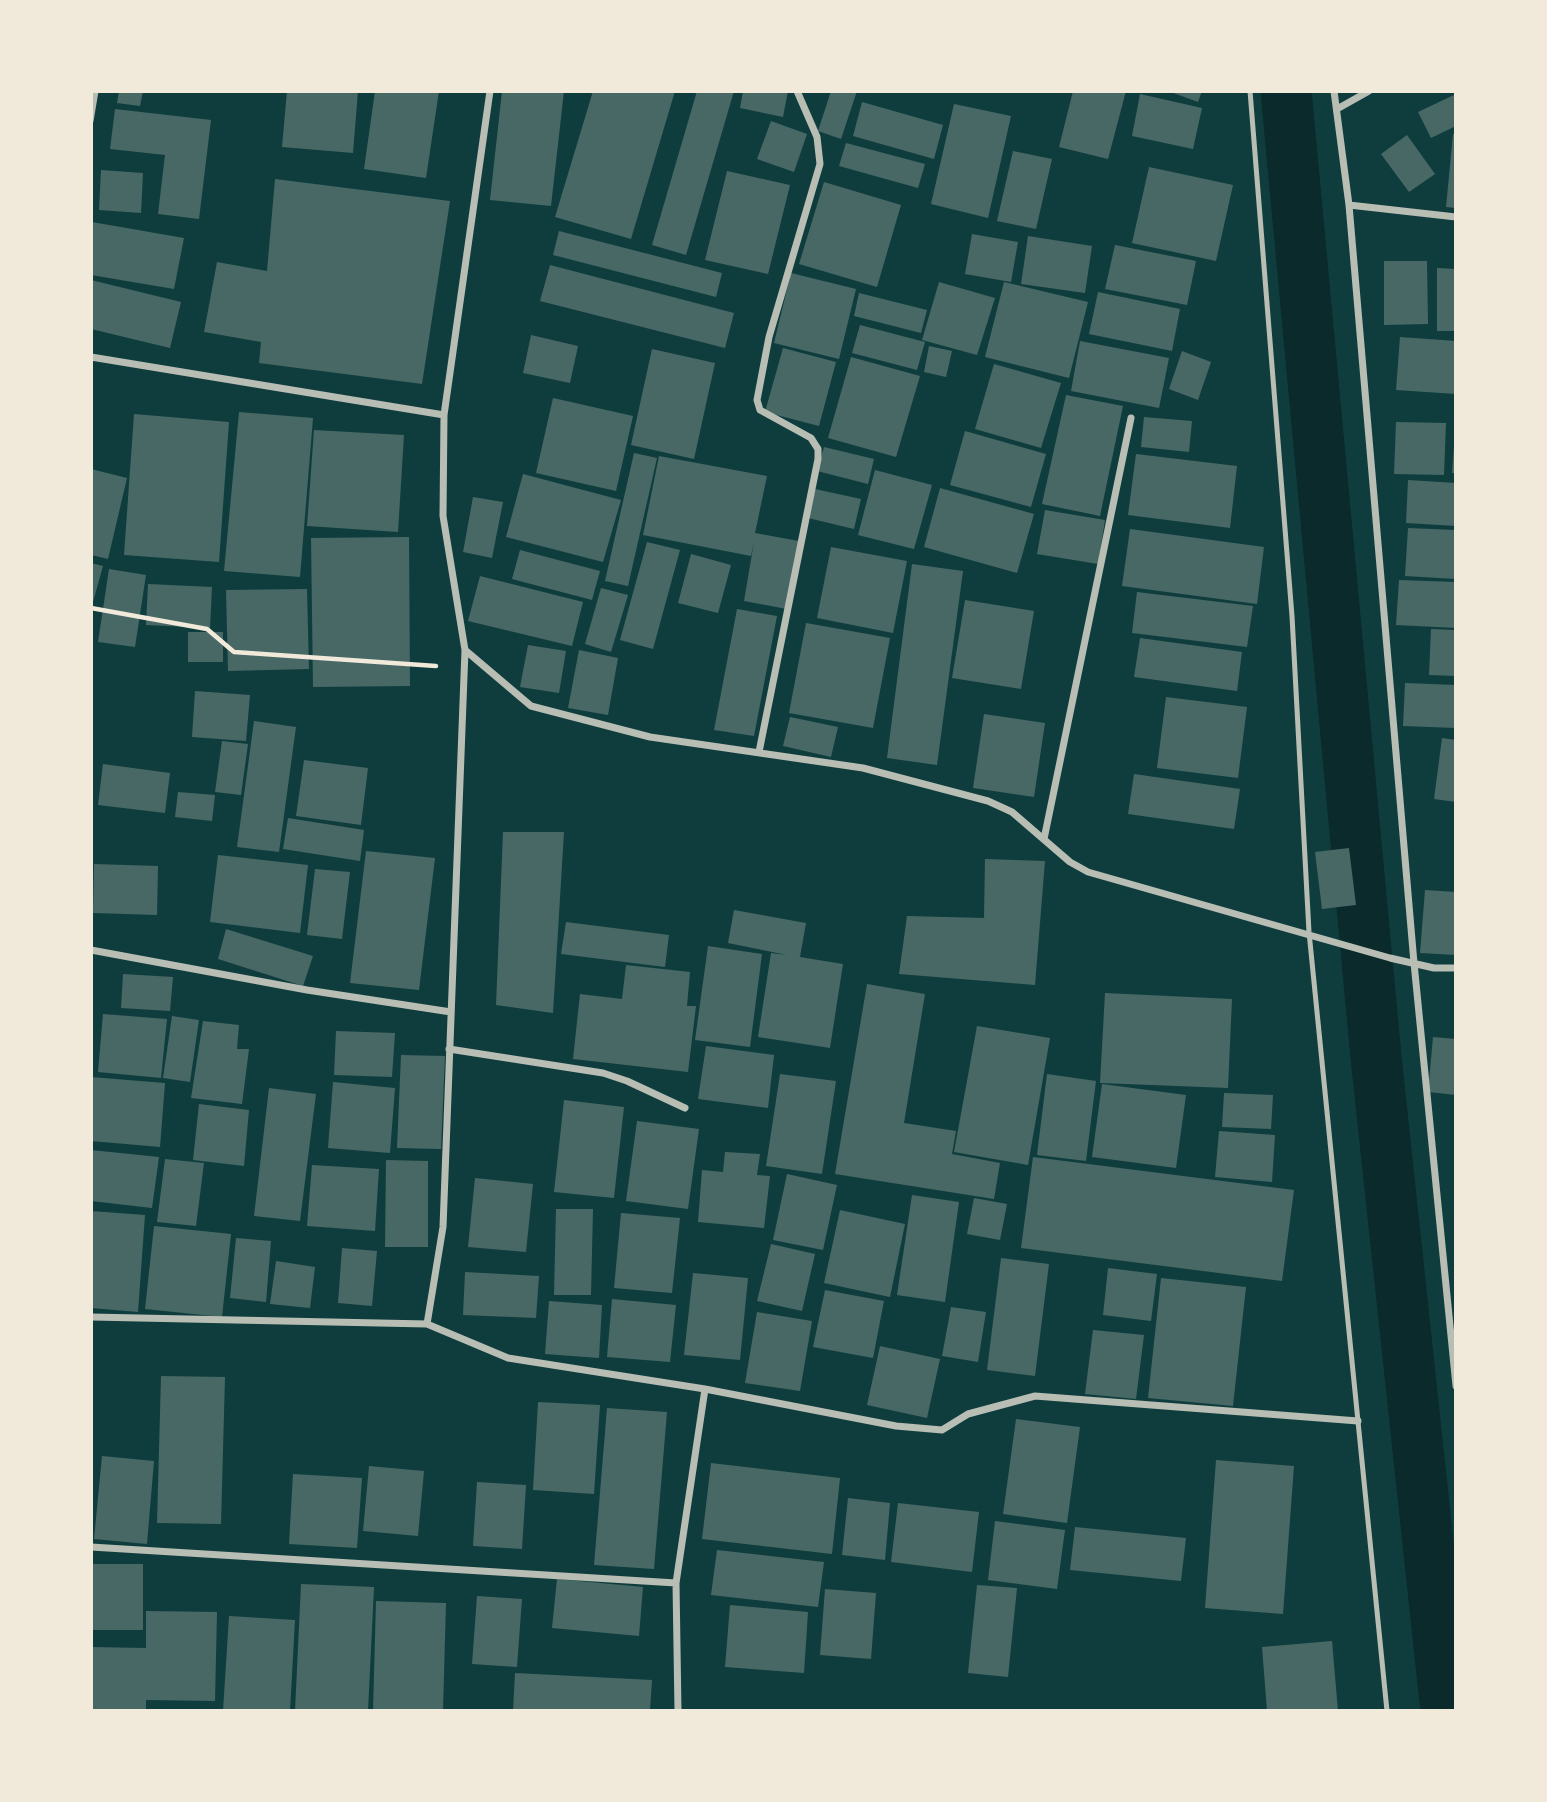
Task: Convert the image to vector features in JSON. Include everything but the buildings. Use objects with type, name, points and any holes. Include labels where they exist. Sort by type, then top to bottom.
[{"type":"street","points":[[427,1324],[443,1227],[465,650],[443,516],[444,415],[490,91]]},
{"type":"street","points":[[759,752],[818,459],[818,449],[811,438],[760,410],[757,400],[769,337],[820,164],[817,137],[797,91]]},
{"type":"street","points":[[1334,91],[1349,205],[1414,964],[1456,1386]]},
{"type":"street","points":[[1337,109],[1369,91]]},
{"type":"street","points":[[1349,205],[1456,217]]},
{"type":"street","points":[[91,357],[444,415]]},
{"type":"street","points":[[1044,839],[1132,418]]},
{"type":"street","points":[[465,650],[531,706],[650,737],[863,768],[988,801],[1012,812],[1070,862],[1088,872],[1309,932],[1390,958],[1414,964],[1456,968]]},
{"type":"street","points":[[91,950],[307,990],[451,1012]]},
{"type":"street","points":[[449,1049],[603,1073],[685,1108]]},
{"type":"street","points":[[91,1317],[427,1324],[508,1358],[705,1389],[896,1426],[942,1430],[968,1413],[1035,1396],[1358,1421]]},
{"type":"street","points":[[678,1711],[677,1583],[705,1389]]},
{"type":"street","points":[[91,1547],[677,1583]]},
{"type":"lane","points":[[91,121],[96,91]]},
{"type":"lane","points":[[1250,91],[1292,616],[1309,932],[1387,1711]]},
{"type":"path","points":[[91,608],[207,629],[234,652],[464,668]]},
{"type":"waterway","points":[[1286,91],[1376,1057],[1446,1711]]}]
